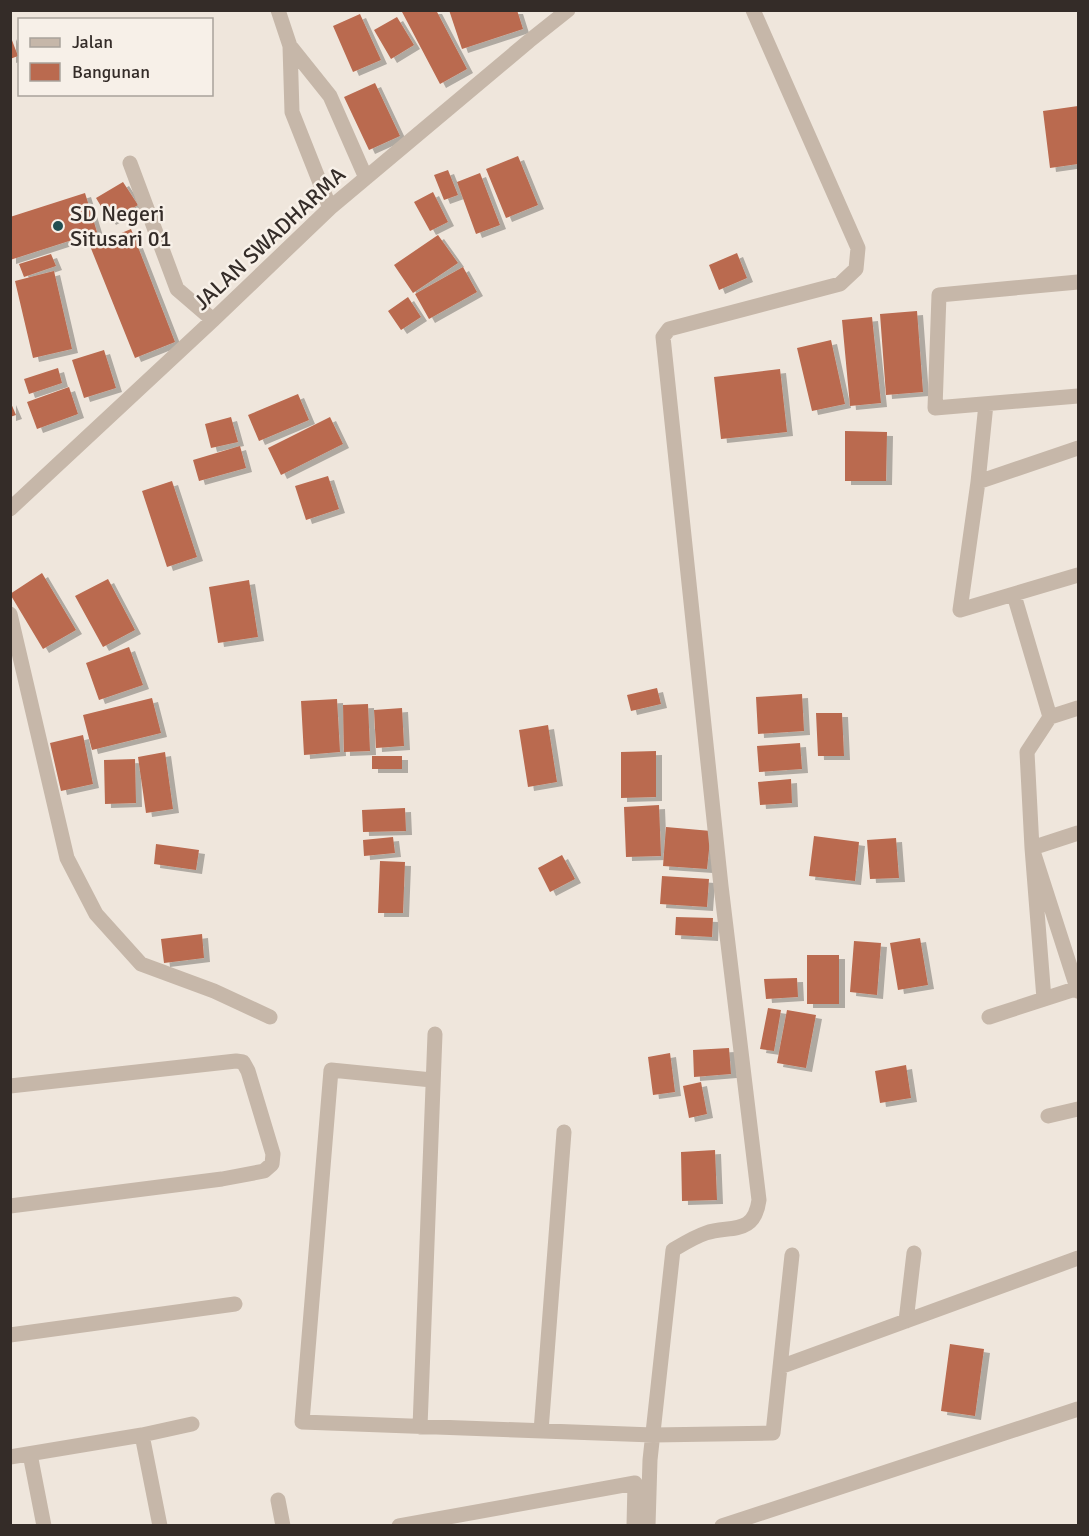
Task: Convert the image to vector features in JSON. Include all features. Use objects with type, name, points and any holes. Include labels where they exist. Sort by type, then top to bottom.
[{"type":"street","points":[[278,10],[290,46],[292,112],[330,208]]},
{"type":"street","name":"JALAN SWADHARMA","points":[[10,509],[330,208],[567,10]]},
{"type":"street","points":[[648,1526],[652,1436],[673,1250],[708,1232],[737,1229],[752,1219],[758,1211],[759,1200],[721,886],[663,337],[669,329],[840,284],[856,269],[858,248],[753,10]]},
{"type":"street","points":[[290,46],[330,96],[366,178]]},
{"type":"street","points":[[130,163],[177,289],[213,320]]},
{"type":"street","points":[[1078,282],[939,294],[935,408],[1078,396]]},
{"type":"street","points":[[986,404],[978,482],[960,610],[1014,596],[1078,575]]},
{"type":"street","points":[[978,482],[1078,448]]},
{"type":"street","points":[[1014,596],[1050,717]]},
{"type":"street","points":[[10,614],[67,858],[96,914],[141,964],[214,991],[270,1017]]},
{"type":"street","points":[[1044,999],[1032,848],[1028,752],[1050,717],[1078,708]]},
{"type":"street","points":[[1032,848],[1078,833]]},
{"type":"street","points":[[989,1017],[1078,990],[1032,848]]},
{"type":"street","points":[[420,1427],[435,1034]]},
{"type":"street","points":[[10,1086],[236,1060],[243,1062],[248,1071],[273,1154],[272,1164],[264,1172],[10,1206]]},
{"type":"street","points":[[432,1080],[331,1070],[302,1422],[652,1436],[773,1433],[792,1255]]},
{"type":"street","points":[[1048,1116],[1078,1109]]},
{"type":"street","points":[[541,1431],[564,1132]]},
{"type":"street","points":[[906,1321],[914,1253]]},
{"type":"street","points":[[780,1367],[1078,1258]]},
{"type":"street","points":[[10,1335],[235,1304]]},
{"type":"street","points":[[722,1526],[1078,1409]]},
{"type":"street","points":[[10,1457],[142,1435],[192,1424]]},
{"type":"street","points":[[142,1435],[160,1526]]},
{"type":"street","points":[[30,1454],[44,1526]]},
{"type":"street","points":[[399,1526],[635,1482],[634,1526]]},
{"type":"street","points":[[278,1500],[283,1526]]},
{"type":"building","points":[[401,10],[436,10],[467,69],[440,84]]},
{"type":"building","points":[[449,10],[517,10],[523,29],[462,49]]},
{"type":"building","points":[[360,14],[381,60],[353,72],[333,26]]},
{"type":"building","points":[[397,17],[414,45],[391,59],[374,30]]},
{"type":"building","points":[[10,35],[18,56],[10,59]]},
{"type":"building","points":[[375,83],[400,136],[369,150],[344,97]]},
{"type":"building","points":[[1078,106],[1078,164],[1050,168],[1043,111]]},
{"type":"building","points":[[518,156],[538,205],[506,218],[486,169]]},
{"type":"building","points":[[448,170],[458,195],[444,200],[434,175]]},
{"type":"building","points":[[480,173],[500,225],[476,234],[457,182]]},
{"type":"building","points":[[123,182],[138,205],[110,221],[96,198]]},
{"type":"building","points":[[433,192],[448,222],[430,231],[414,202]]},
{"type":"building","points":[[85,193],[97,232],[10,260],[10,217]]},
{"type":"building","points":[[131,229],[175,342],[135,358],[90,246]]},
{"type":"building","points":[[438,235],[458,263],[413,293],[394,265]]},
{"type":"building","points":[[737,253],[747,278],[719,290],[709,265]]},
{"type":"building","points":[[51,254],[56,266],[24,277],[19,264]]},
{"type":"building","points":[[463,267],[477,292],[429,319],[415,294]]},
{"type":"building","points":[[54,271],[72,349],[33,358],[15,281]]},
{"type":"building","points":[[408,297],[421,317],[401,330],[388,311]]},
{"type":"building","points":[[917,311],[923,392],[886,395],[880,314]]},
{"type":"building","points":[[872,317],[881,403],[850,406],[842,320]]},
{"type":"building","points":[[831,340],[845,404],[812,411],[797,348]]},
{"type":"building","points":[[104,350],[116,388],[84,398],[72,360]]},
{"type":"building","points":[[58,368],[62,383],[29,394],[24,379]]},
{"type":"building","points":[[780,369],[787,432],[721,439],[714,377]]},
{"type":"building","points":[[69,387],[78,414],[37,429],[27,402]]},
{"type":"building","points":[[298,394],[309,420],[259,441],[248,415]]},
{"type":"building","points":[[10,401],[16,415],[10,417]]},
{"type":"building","points":[[231,417],[238,442],[211,448],[205,424]]},
{"type":"building","points":[[330,417],[343,444],[281,475],[268,448]]},
{"type":"building","points":[[845,431],[887,432],[886,481],[845,481]]},
{"type":"building","points":[[240,446],[246,468],[199,481],[193,460]]},
{"type":"building","points":[[328,476],[339,509],[306,520],[295,486]]},
{"type":"building","points":[[172,481],[197,557],[167,567],[142,491]]},
{"type":"building","points":[[42,573],[76,630],[43,649],[10,594]]},
{"type":"building","points":[[108,579],[135,630],[103,647],[75,596]]},
{"type":"building","points":[[249,580],[258,637],[218,643],[209,587]]},
{"type":"building","points":[[129,647],[143,685],[99,700],[86,663]]},
{"type":"building","points":[[657,688],[661,704],[631,711],[627,695]]},
{"type":"building","points":[[802,694],[804,731],[758,734],[756,697]]},
{"type":"building","points":[[152,698],[161,733],[92,750],[83,715]]},
{"type":"building","points":[[337,699],[340,752],[304,755],[301,701]]},
{"type":"building","points":[[368,704],[370,751],[344,752],[343,705]]},
{"type":"building","points":[[402,708],[404,746],[376,748],[374,710]]},
{"type":"building","points":[[816,713],[842,713],[844,756],[818,756]]},
{"type":"building","points":[[548,725],[557,782],[528,787],[519,730]]},
{"type":"building","points":[[83,735],[93,784],[61,791],[50,743]]},
{"type":"building","points":[[800,743],[802,769],[759,772],[757,746]]},
{"type":"building","points":[[656,751],[656,797],[621,798],[621,752]]},
{"type":"building","points":[[165,752],[173,809],[146,813],[138,757]]},
{"type":"building","points":[[372,756],[402,756],[402,769],[372,769]]},
{"type":"building","points":[[135,759],[136,803],[105,804],[104,760]]},
{"type":"building","points":[[791,779],[792,803],[760,805],[758,782]]},
{"type":"building","points":[[659,805],[661,856],[626,857],[624,807]]},
{"type":"building","points":[[405,808],[406,831],[363,832],[362,810]]},
{"type":"building","points":[[666,827],[711,831],[707,869],[663,866]]},
{"type":"building","points":[[814,836],[859,842],[855,881],[809,876]]},
{"type":"building","points":[[393,837],[395,853],[364,856],[363,840]]},
{"type":"building","points":[[896,838],[899,878],[870,879],[867,840]]},
{"type":"building","points":[[156,844],[199,850],[196,870],[154,864]]},
{"type":"building","points":[[562,855],[575,879],[550,892],[538,868]]},
{"type":"building","points":[[380,861],[405,862],[403,913],[378,913]]},
{"type":"building","points":[[662,876],[709,879],[707,907],[660,904]]},
{"type":"building","points":[[676,917],[713,918],[712,937],[675,935]]},
{"type":"building","points":[[202,934],[204,958],[164,963],[161,939]]},
{"type":"building","points":[[920,938],[928,985],[898,990],[890,943]]},
{"type":"building","points":[[854,941],[881,943],[877,995],[850,992]]},
{"type":"building","points":[[807,955],[839,955],[839,1004],[807,1004]]},
{"type":"building","points":[[797,978],[798,997],[766,999],[764,979]]},
{"type":"building","points":[[768,1008],[781,1010],[774,1051],[760,1049]]},
{"type":"building","points":[[787,1010],[816,1015],[806,1068],[777,1063]]},
{"type":"building","points":[[729,1048],[731,1074],[694,1077],[693,1050]]},
{"type":"building","points":[[670,1053],[675,1092],[653,1095],[648,1057]]},
{"type":"building","points":[[906,1065],[911,1098],[880,1103],[875,1071]]},
{"type":"building","points":[[701,1082],[707,1114],[689,1118],[683,1086]]},
{"type":"building","points":[[715,1150],[717,1200],[682,1201],[681,1152]]},
{"type":"building","points":[[950,1344],[984,1349],[975,1416],[941,1411]]},
{"type":"place","name":"SD Negeri Situsari 01","points":[[58,226]]}]
